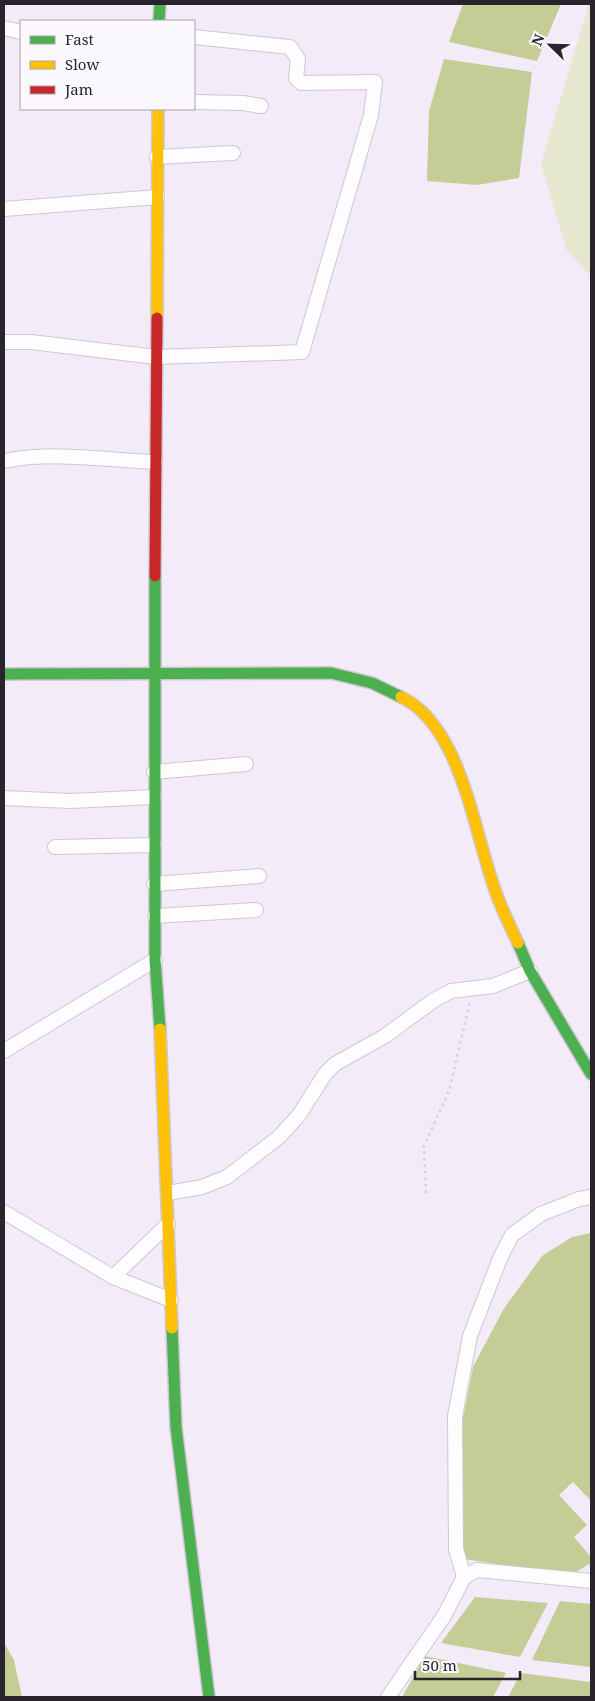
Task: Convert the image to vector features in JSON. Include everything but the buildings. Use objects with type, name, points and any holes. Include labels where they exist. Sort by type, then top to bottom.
[{"type":"street","points":[[160,4],[160,20]]},
{"type":"street","points":[[4,28],[20,32]]},
{"type":"street","points":[[4,342],[31,342],[156,357],[302,352],[371,115],[375,82],[301,84],[296,78],[298,60],[290,47],[195,36]]},
{"type":"street","points":[[195,102],[243,102],[261,106]]},
{"type":"street","points":[[158,110],[154,672],[155,960],[158,985],[168,1192],[176,1427],[208,1697]]},
{"type":"street","points":[[157,157],[233,153]]},
{"type":"street","points":[[4,209],[157,197]]},
{"type":"street","points":[[4,461],[23,457],[93,457],[155,462]]},
{"type":"street","points":[[4,674],[154,672],[331,673],[372,683],[410,701],[438,728],[453,756],[495,891],[530,971],[591,1074]]},
{"type":"street","points":[[154,772],[246,764]]},
{"type":"street","points":[[4,798],[70,801],[154,798]]},
{"type":"street","points":[[55,847],[154,845]]},
{"type":"street","points":[[154,884],[258,876]]},
{"type":"street","points":[[155,916],[256,910]]},
{"type":"street","points":[[4,1051],[155,960]]},
{"type":"street","points":[[168,1192],[202,1187],[228,1177],[279,1136],[299,1114],[325,1074],[335,1064],[384,1036],[434,1000],[451,991],[493,986],[530,971]]},
{"type":"street","points":[[464,1577],[456,1549],[455,1416],[470,1336],[501,1256],[512,1236],[541,1214],[579,1199],[591,1197]]},
{"type":"street","points":[[4,1212],[113,1277],[171,1300]]},
{"type":"street","points":[[113,1277],[168,1224]]},
{"type":"street","points":[[388,1697],[444,1616],[464,1577],[477,1570],[591,1581]]},
{"type":"path","points":[[426,1193],[424,1146],[449,1091],[469,1002],[476,1000]]},
{"type":"shaded area","points":[[463,4],[561,4],[537,61],[449,42]]},
{"type":"shaded area","points":[[589,4],[591,4],[591,276],[567,251],[541,164]]},
{"type":"shaded area","points":[[444,59],[532,72],[519,178],[477,185],[427,181],[429,111]]},
{"type":"shaded area","points":[[591,1233],[591,1501],[573,1482],[559,1495],[587,1525],[574,1537],[591,1557],[591,1563],[571,1575],[464,1559],[459,1439],[473,1367],[503,1310],[542,1256],[572,1237]]},
{"type":"shaded area","points":[[475,1597],[548,1603],[520,1657],[441,1643]]},
{"type":"shaded area","points":[[560,1601],[591,1604],[591,1667],[532,1660]]},
{"type":"shaded area","points":[[4,1643],[14,1660],[22,1697],[4,1697]]},
{"type":"shaded area","points":[[425,1656],[506,1673],[493,1697],[402,1697]]},
{"type":"shaded area","points":[[521,1673],[591,1682],[591,1697],[508,1697]]},
{"type":"traffic: fast","points":[[159,20],[160,4]]},
{"type":"traffic: fast","points":[[155,576],[155,960],[160,1029]]},
{"type":"traffic: fast","points":[[4,674],[331,673],[372,683],[401,697]]},
{"type":"traffic: fast","points":[[518,943],[530,971],[591,1074]]},
{"type":"traffic: fast","points":[[172,1328],[176,1427],[209,1697]]},
{"type":"traffic: slow","points":[[157,318],[158,110]]},
{"type":"traffic: slow","points":[[401,697],[421,711],[438,731],[452,755],[463,782],[497,897],[518,943]]},
{"type":"traffic: slow","points":[[160,1029],[172,1328]]},
{"type":"traffic: jam","points":[[155,576],[157,318]]}]
